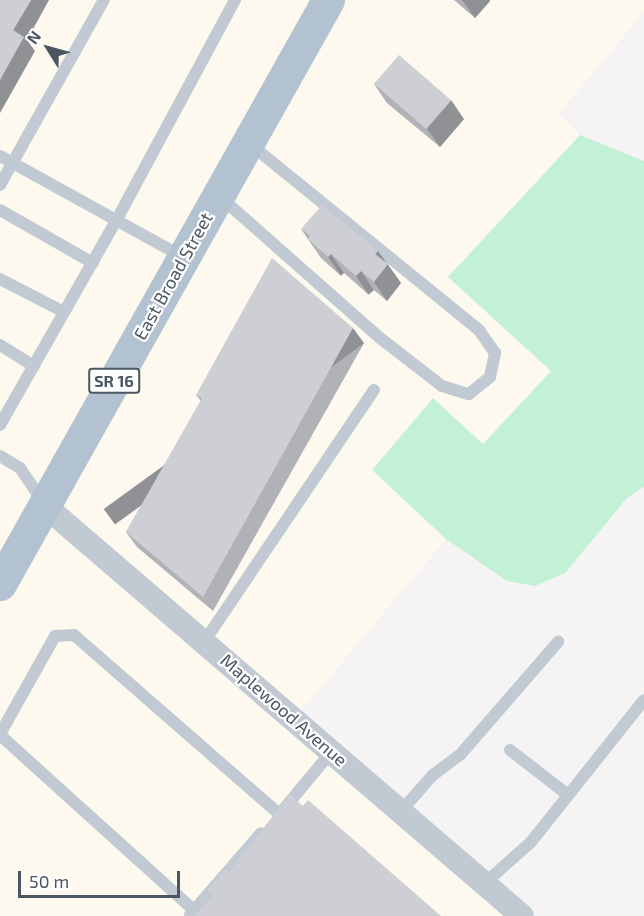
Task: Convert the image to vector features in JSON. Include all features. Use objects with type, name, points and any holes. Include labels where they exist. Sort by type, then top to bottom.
[{"type":"main road","name":"East Broad Street","points":[[0,584],[328,0]]},
{"type":"street","name":"Maplewood Avenue","points":[[44,505],[332,751],[517,915]]},
{"type":"lane","points":[[0,185],[104,0]]},
{"type":"lane","points":[[0,425],[93,263],[235,0]]},
{"type":"lane","points":[[218,195],[380,338],[442,386],[469,394],[490,377],[495,353],[479,330],[248,142]]},
{"type":"lane","points":[[0,156],[183,258]]},
{"type":"lane","points":[[0,210],[93,263]]},
{"type":"lane","points":[[0,279],[64,312]]},
{"type":"lane","points":[[0,345],[34,366]]},
{"type":"lane","points":[[204,642],[374,390]]},
{"type":"lane","points":[[0,456],[20,468],[44,505]]},
{"type":"lane","points":[[279,814],[74,634],[55,636],[0,734],[191,913],[279,814],[332,751]]},
{"type":"lane","points":[[401,811],[433,775],[460,755],[558,642]]},
{"type":"lane","points":[[484,884],[531,842],[644,700]]},
{"type":"lane","points":[[510,750],[568,795]]},
{"type":"shaded area","points":[[0,0],[644,0],[644,12],[559,113],[580,135],[448,277],[551,371],[483,444],[373,470],[446,539],[295,718],[513,916],[0,916]]},
{"type":"green space","points":[[580,135],[644,161],[644,487],[627,498],[565,573],[535,586],[507,581],[446,539],[372,470],[433,398],[483,444],[551,371],[448,277]]},
{"type":"building","points":[[0,0],[31,0],[13,30],[24,37],[0,80]]},
{"type":"building","points":[[399,55],[451,100],[426,129],[374,84]]},
{"type":"building","points":[[322,205],[378,251],[375,254],[388,264],[374,282],[361,271],[356,276],[331,254],[328,257],[308,239],[310,236],[301,229]]},
{"type":"building","points":[[272,258],[353,328],[203,597],[126,532],[202,398],[196,395]]},
{"type":"building","points":[[290,794],[303,806],[308,800],[441,916],[195,916],[213,895],[207,890],[226,869],[229,872]]}]
